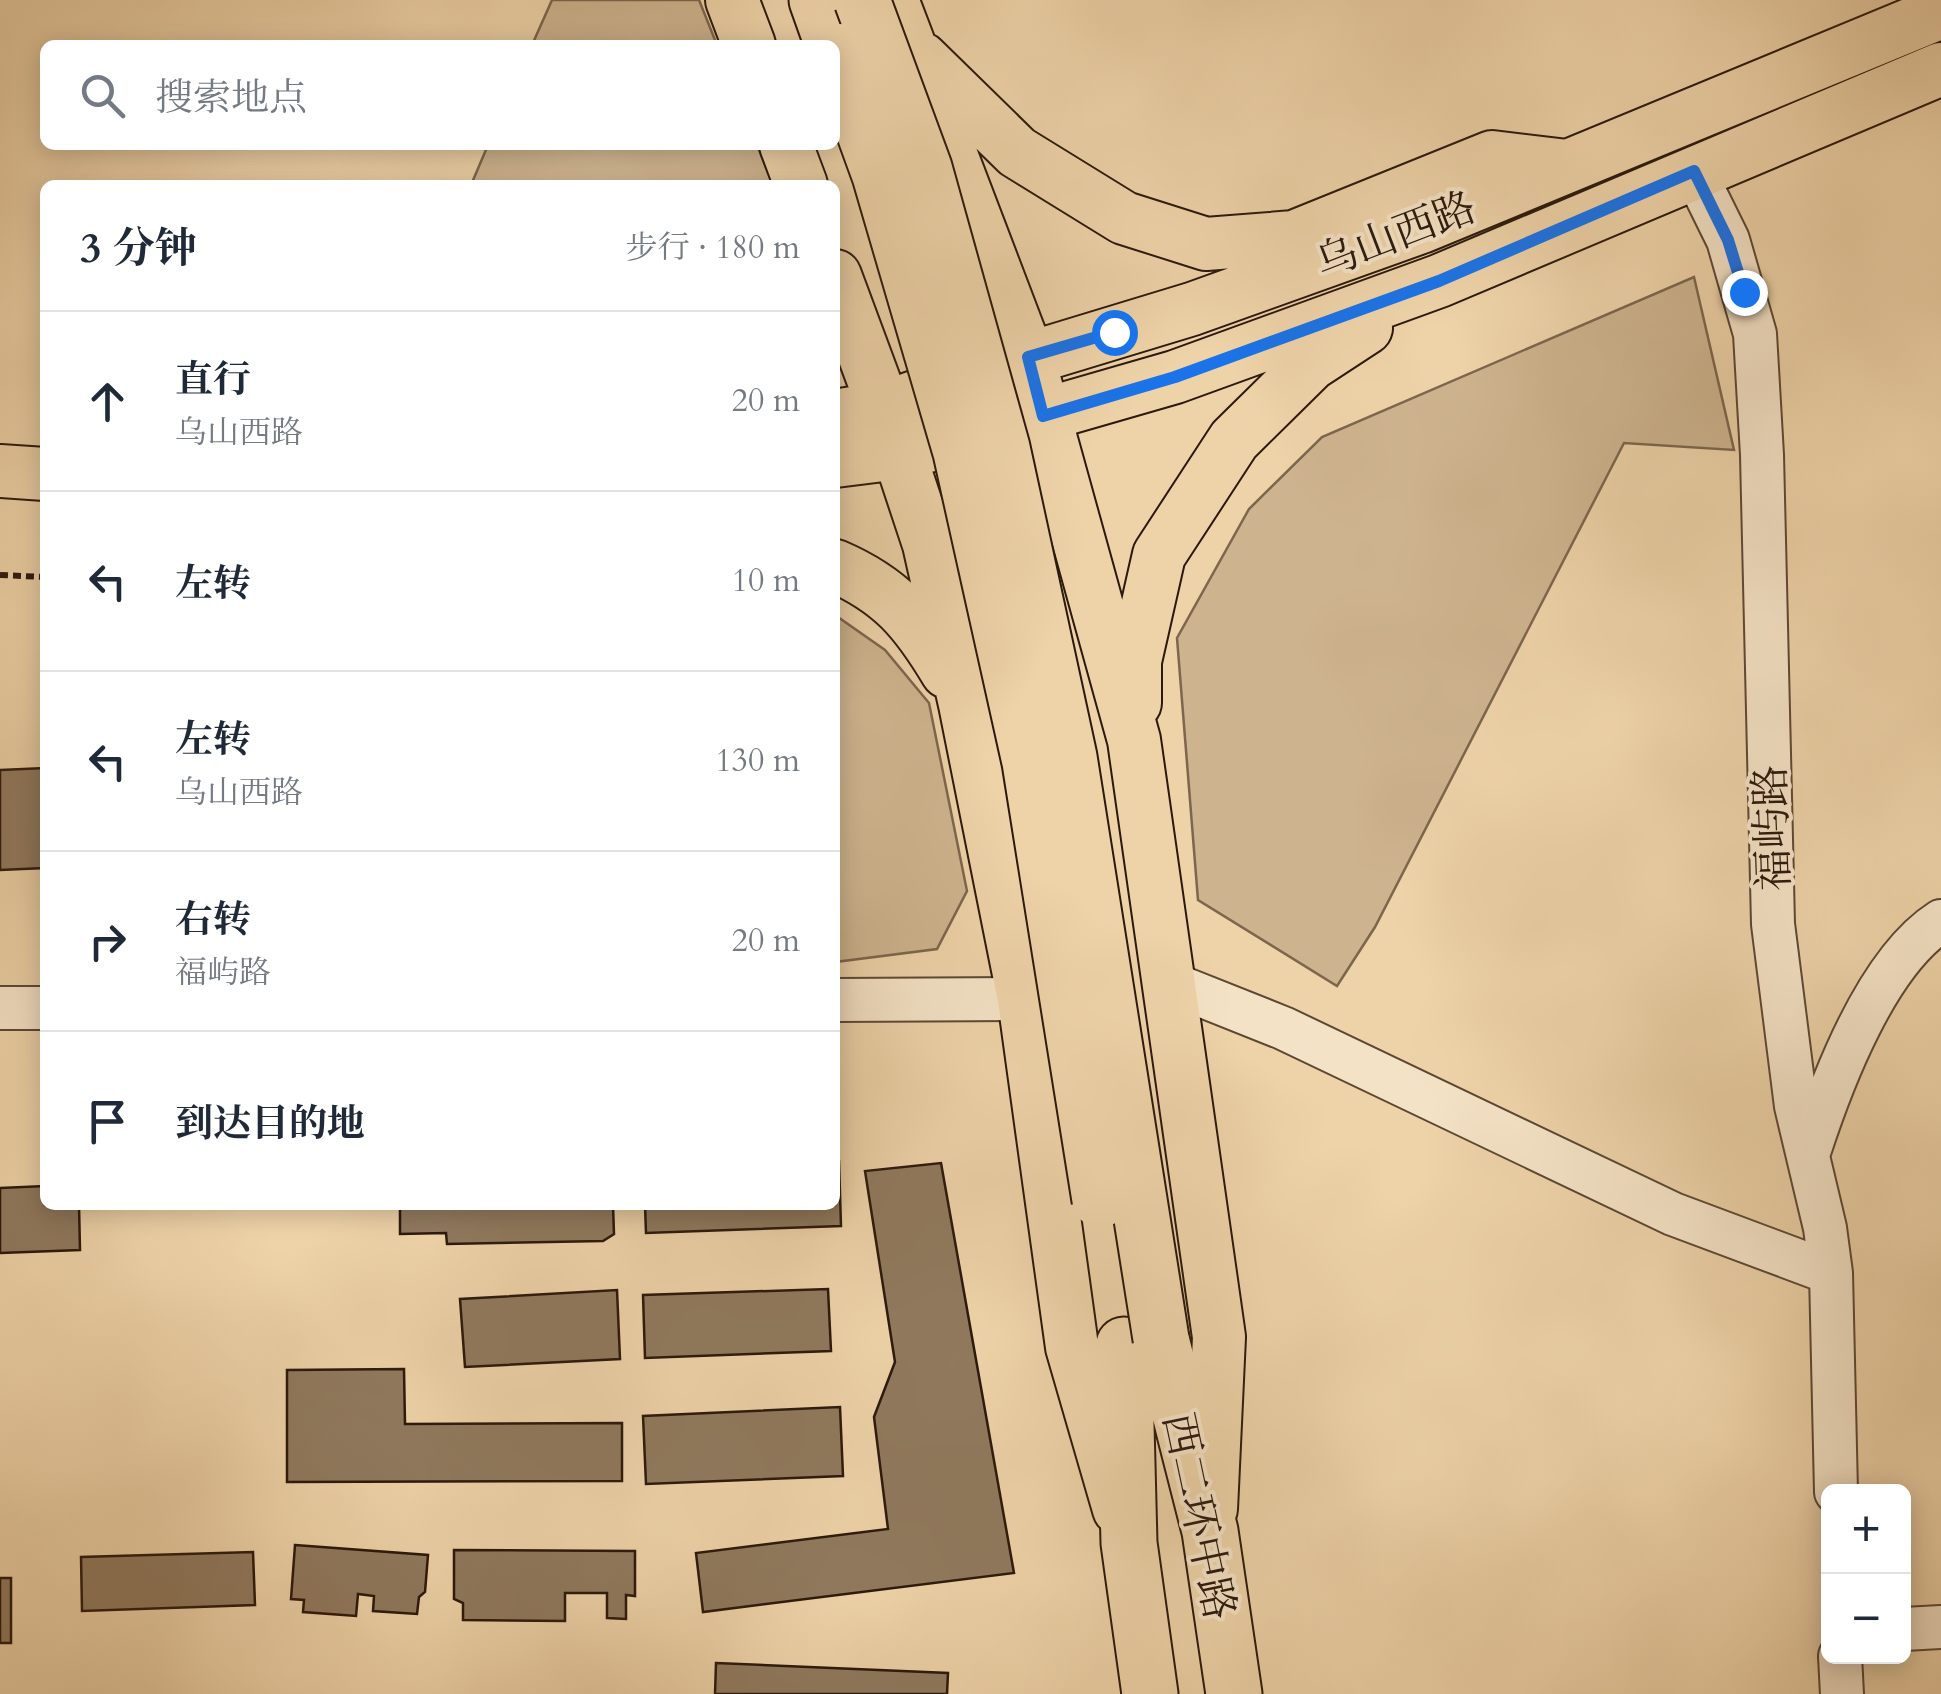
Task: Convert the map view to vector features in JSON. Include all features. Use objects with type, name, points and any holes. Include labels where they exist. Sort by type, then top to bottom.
[{"type":"highway","points":[[816,0],[831,40]]},
{"type":"highway","points":[[862,0],[924,168],[1002,448],[1069,758],[1143,1342]]},
{"type":"highway","points":[[840,65],[880,175],[961,452],[1030,762],[1143,1342]]},
{"type":"highway","name":"西二环中路","points":[[1143,1342],[1210,1531],[1234,1694]]},
{"type":"highway","name":"西二环中路","points":[[1143,1342],[1129,1543],[1150,1694]]},
{"type":"main road","points":[[732,0],[746,40]]},
{"type":"main road","name":"乌山西路","points":[[840,456],[873,426],[1028,357],[1209,302],[1421,228],[1941,12]]},
{"type":"main road","points":[[901,23],[1017,152],[1124,218],[1206,244],[1294,237],[1492,157],[1568,166]]},
{"type":"main road","points":[[901,23],[1028,357],[1134,740],[1220,1337],[1210,1531]]},
{"type":"main road","name":"乌山西路","points":[[873,426],[1043,416],[1175,377],[1439,281],[1941,69]]},
{"type":"main road","points":[[788,150],[799,180]]},
{"type":"main road","points":[[1134,740],[1136,661],[1159,555],[1234,440],[1310,364],[1439,281]]},
{"type":"main road","points":[[840,296],[873,426],[929,544],[966,704],[1024,999],[1072,1347],[1129,1543]]},
{"type":"main road","points":[[0,471],[40,474]]},
{"type":"main road","points":[[0,507],[40,509]]},
{"type":"main road","points":[[840,568],[870,581],[920,628],[966,704]]},
{"type":"street","name":"福屿路","points":[[1694,171],[1728,240],[1755,334],[1762,455],[1773,924],[1790,1072],[1831,1273],[1836,1484]]},
{"type":"street","points":[[1809,1152],[1840,1064],[1884,983],[1914,942],[1941,921]]},
{"type":"street","points":[[1170,983],[1282,1028],[1673,1214],[1831,1273]]},
{"type":"street","points":[[840,1000],[1024,999]]},
{"type":"street","points":[[0,1008],[40,1008]]},
{"type":"street","points":[[1911,1629],[1941,1627]]},
{"type":"street","points":[[1840,1664],[1842,1694]]},
{"type":"path","points":[[0,575],[40,577]]},
{"type":"shaded area","points":[[552,0],[699,0],[715,40],[534,40]]},
{"type":"shaded area","points":[[486,150],[759,150],[771,180],[473,180]]},
{"type":"shaded area","points":[[1694,277],[1734,450],[1624,443],[1375,927],[1337,986],[1198,900],[1177,638],[1249,509],[1322,437]]},
{"type":"shaded area","points":[[840,618],[885,650],[929,703],[967,891],[937,949],[840,961]]},
{"type":"building","points":[[40,768],[40,868],[0,870],[0,770]]},
{"type":"building","points":[[941,1163],[1014,1573],[703,1612],[696,1553],[888,1529],[874,1417],[895,1362],[865,1171]]},
{"type":"building","points":[[40,1186],[40,1210],[79,1210],[80,1250],[0,1253],[0,1188]]},
{"type":"building","points":[[840,1194],[841,1226],[646,1233],[645,1210],[840,1210]]},
{"type":"building","points":[[400,1210],[613,1210],[614,1234],[603,1241],[447,1244],[446,1233],[400,1234]]},
{"type":"building","points":[[828,1289],[831,1351],[645,1358],[643,1295]]},
{"type":"building","points":[[617,1290],[620,1359],[465,1367],[460,1299]]},
{"type":"building","points":[[404,1369],[405,1424],[622,1423],[622,1481],[287,1482],[287,1370]]},
{"type":"building","points":[[840,1407],[843,1476],[646,1484],[643,1416]]},
{"type":"building","points":[[295,1545],[428,1555],[425,1592],[419,1597],[417,1614],[373,1611],[374,1596],[358,1594],[356,1616],[303,1612],[304,1600],[291,1599]]},
{"type":"building","points":[[454,1550],[635,1551],[635,1596],[626,1595],[626,1619],[607,1618],[607,1593],[565,1593],[565,1621],[463,1620],[463,1603],[454,1599]]},
{"type":"building","points":[[253,1552],[255,1605],[82,1611],[81,1557]]},
{"type":"building","points":[[0,1578],[11,1578],[11,1643],[0,1643]]},
{"type":"building","points":[[716,1663],[948,1673],[947,1694],[715,1694]]},
{"type":"route","points":[[1114,332],[1028,357],[1043,416],[1175,377],[1439,281],[1694,171],[1728,240],[1744,292]]}]
